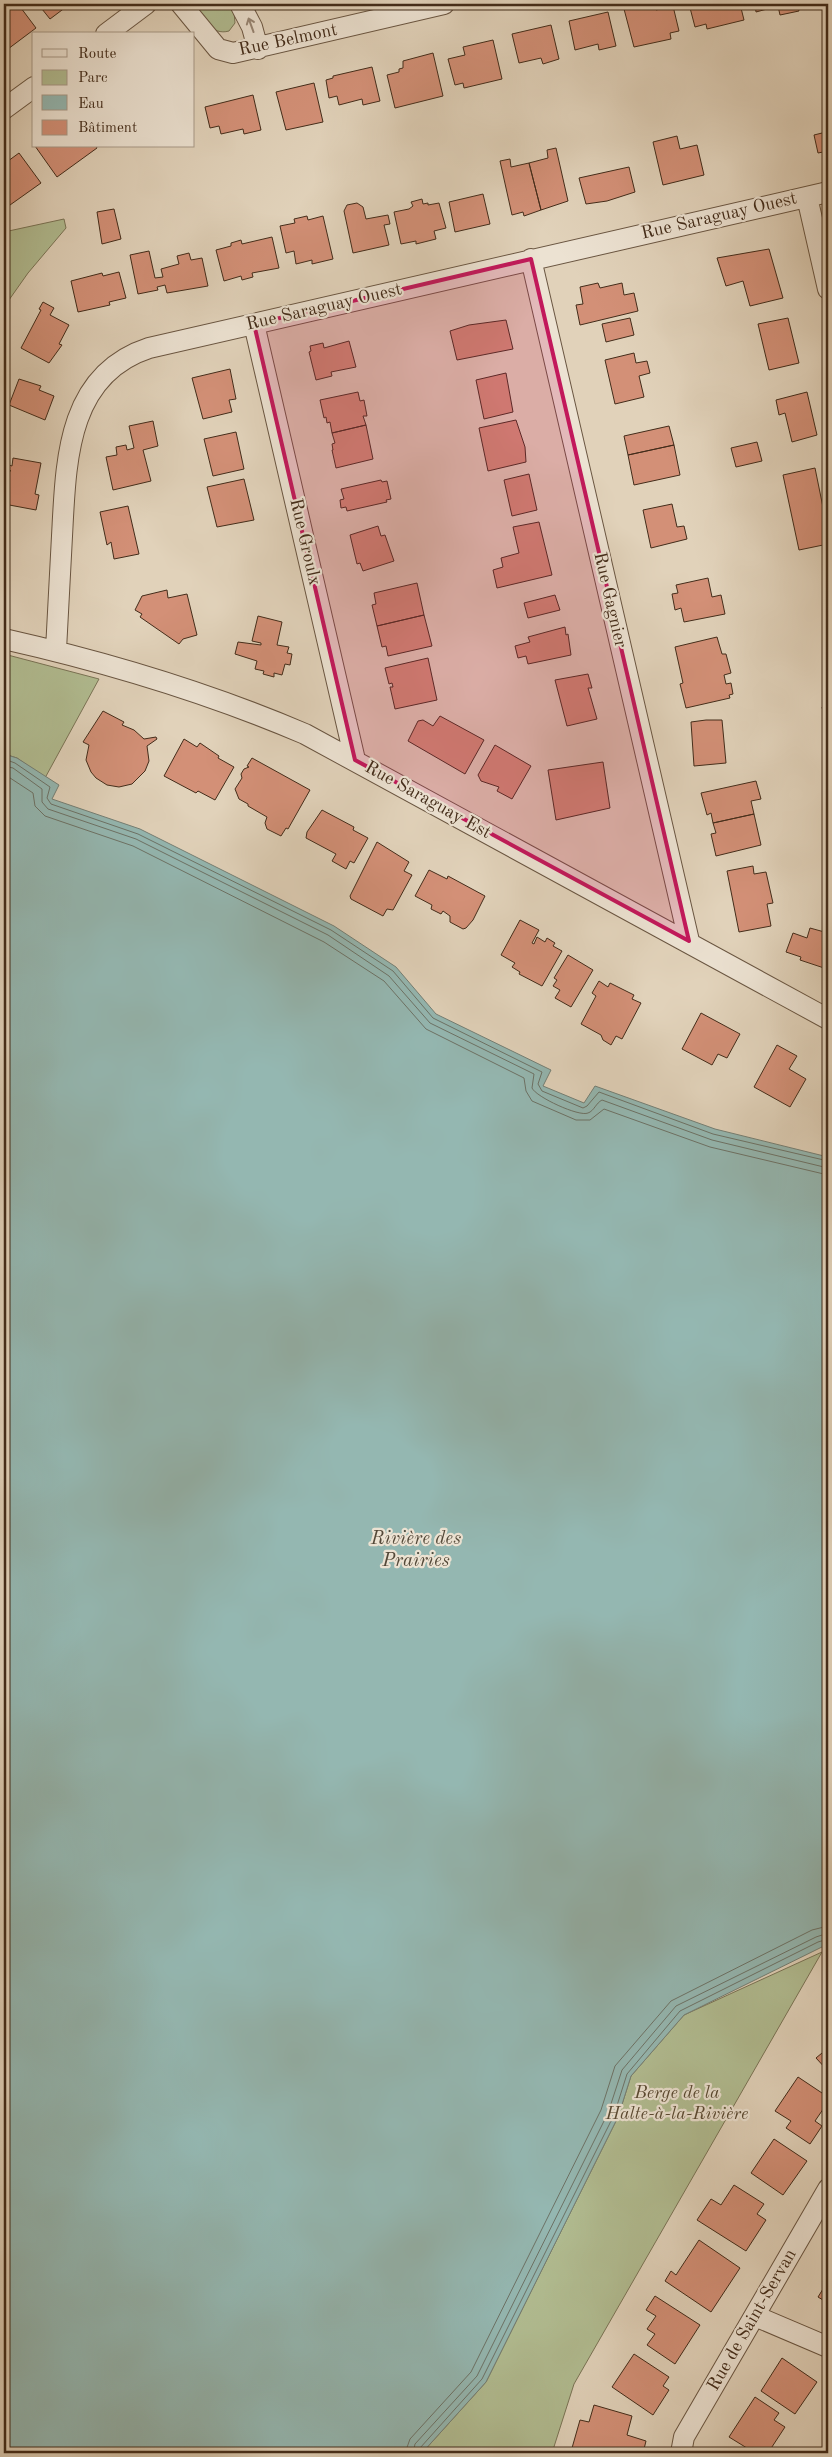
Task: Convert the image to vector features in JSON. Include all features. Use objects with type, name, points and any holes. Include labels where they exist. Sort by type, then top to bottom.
[{"type":"street","points":[[109,32],[146,4]]},
{"type":"street","name":"Rue Belmont","points":[[181,4],[218,49],[233,53],[258,49],[444,4]]},
{"type":"street","points":[[240,4],[252,28],[258,49]]},
{"type":"street","points":[[4,109],[32,88]]},
{"type":"street","name":"Rue Saraguay Ouest","points":[[56,650],[65,476],[70,443],[79,415],[90,394],[103,376],[117,363],[134,353],[254,324],[828,192]]},
{"type":"street","points":[[807,197],[828,289]]},
{"type":"street","name":"Rue Gagnier","points":[[531,259],[689,941]]},
{"type":"street","name":"Rue Groulx","points":[[254,324],[355,760]]},
{"type":"street","name":"Rue Saraguay Est","points":[[4,639],[56,650],[245,708],[305,734],[689,941],[828,1019]]},
{"type":"street","name":"Rue de Saint-Servan","points":[[681,2453],[684,2438],[828,2189]]},
{"type":"street","points":[[755,2316],[828,2347]]},
{"type":"highlighted area","points":[[531,259],[689,941],[355,760],[254,324]]},
{"type":"green space","points":[[197,4],[228,4],[234,12],[235,23],[229,31],[217,31],[204,20]]},
{"type":"green space","points":[[64,219],[66,228],[28,273],[4,307],[4,232]]},
{"type":"green space","points":[[4,654],[99,679],[45,778],[17,758],[4,754]]},
{"type":"green space","name":"Berge de la Halte-à-la-Rivière","points":[[822,1952],[574,2384],[552,2453],[422,2453],[486,2382],[618,2117],[631,2076],[684,2015]]},
{"type":"water","name":"Rivière des Prairies","points":[[4,754],[17,758],[59,785],[52,799],[140,829],[334,926],[396,967],[436,1014],[551,1070],[543,1086],[584,1103],[595,1086],[715,1129],[828,1157],[828,1944],[684,2015],[631,2076],[618,2117],[486,2382],[422,2453],[4,2453]]},
{"type":"building","points":[[10,4],[18,4],[36,28],[4,52],[4,9]]},
{"type":"building","points":[[38,4],[70,4],[50,19]]},
{"type":"building","points":[[655,4],[656,10],[673,6],[679,31],[670,33],[671,39],[634,47],[624,9]]},
{"type":"building","points":[[689,4],[740,4],[744,20],[707,29],[706,24],[695,27]]},
{"type":"building","points":[[755,4],[797,4],[799,11],[780,15],[778,6],[756,12]]},
{"type":"building","points":[[608,12],[616,46],[599,50],[598,44],[575,50],[569,21]]},
{"type":"building","points":[[551,25],[559,59],[543,64],[541,58],[519,63],[512,34]]},
{"type":"building","points":[[493,40],[502,79],[464,88],[463,83],[455,85],[448,59],[465,55],[463,47]]},
{"type":"building","points":[[433,53],[443,96],[395,108],[387,75],[399,72],[399,69],[403,68],[403,61]]},
{"type":"building","points":[[372,67],[380,101],[363,105],[362,99],[339,105],[337,96],[329,98],[326,80],[333,78],[333,76]]},
{"type":"building","points":[[314,83],[323,122],[286,130],[276,92]]},
{"type":"building","points":[[253,95],[261,130],[244,134],[243,129],[221,134],[219,126],[210,128],[205,107]]},
{"type":"building","points":[[828,120],[828,151],[818,153],[814,135],[826,132],[824,121]]},
{"type":"building","points":[[677,136],[680,149],[697,145],[704,175],[663,185],[653,142]]},
{"type":"building","points":[[36,148],[97,148],[57,177]]},
{"type":"building","points":[[556,148],[568,201],[541,210],[529,163],[548,158],[547,150]]},
{"type":"building","points":[[19,153],[41,183],[10,205],[4,196],[4,164]]},
{"type":"building","points":[[510,159],[511,167],[529,163],[541,210],[524,216],[523,212],[512,215],[500,161]]},
{"type":"building","points":[[629,167],[635,192],[607,201],[586,204],[579,178]]},
{"type":"building","points":[[483,194],[490,224],[455,232],[449,202]]},
{"type":"building","points":[[422,199],[423,204],[439,203],[446,228],[434,231],[436,239],[416,244],[416,241],[401,244],[394,212],[409,209],[413,206],[411,202]]},
{"type":"building","points":[[357,203],[363,207],[366,219],[388,215],[390,224],[384,225],[389,245],[353,253],[344,211],[347,205]]},
{"type":"building","points":[[114,209],[121,239],[102,244],[97,212]]},
{"type":"building","points":[[307,216],[308,220],[323,216],[333,259],[312,264],[312,260],[296,264],[294,251],[286,253],[280,226],[295,223],[294,219]]},
{"type":"building","points":[[272,237],[279,268],[252,273],[253,277],[242,280],[241,276],[224,281],[216,250],[231,246],[231,243],[241,240],[242,244]]},
{"type":"building","points":[[769,249],[783,298],[750,306],[743,281],[726,286],[717,258]]},
{"type":"building","points":[[149,251],[155,278],[163,277],[161,269],[179,264],[177,256],[189,253],[191,260],[202,258],[208,286],[167,293],[165,285],[157,287],[158,290],[138,294],[130,255]]},
{"type":"building","points":[[119,272],[126,298],[109,302],[110,305],[78,312],[71,281],[102,273],[103,276]]},
{"type":"building","points":[[598,283],[600,288],[622,283],[624,295],[634,293],[638,311],[580,325],[576,305],[583,304],[580,287]]},
{"type":"building","points":[[43,302],[54,308],[50,315],[69,325],[59,344],[62,345],[49,363],[21,348],[41,310],[39,309]]},
{"type":"building","points":[[630,318],[634,335],[606,342],[602,324]]},
{"type":"building","points":[[788,318],[799,363],[769,370],[758,324]]},
{"type":"building","points":[[506,320],[513,349],[457,360],[450,331],[469,325]]},
{"type":"building","points":[[349,341],[356,367],[331,372],[332,376],[316,380],[309,352],[311,351],[310,346],[323,343],[324,348]]},
{"type":"building","points":[[634,353],[636,363],[647,361],[650,373],[639,376],[644,397],[615,404],[605,360]]},
{"type":"building","points":[[230,369],[236,399],[229,400],[232,412],[203,419],[192,378]]},
{"type":"building","points":[[506,373],[513,412],[484,419],[476,380]]},
{"type":"building","points":[[19,379],[41,386],[39,390],[54,396],[45,420],[9,405]]},
{"type":"building","points":[[358,392],[360,401],[364,400],[367,416],[363,416],[366,425],[332,433],[330,422],[327,423],[326,417],[324,418],[320,400]]},
{"type":"building","points":[[807,392],[817,435],[792,442],[785,413],[779,415],[776,400]]},
{"type":"building","points":[[516,420],[525,447],[526,462],[488,471],[479,428]]},
{"type":"building","points":[[153,421],[158,446],[143,450],[151,481],[113,490],[106,457],[117,455],[116,447],[126,445],[127,450],[134,448],[129,426]]},
{"type":"building","points":[[366,425],[373,459],[336,468],[332,450],[332,444],[335,443],[332,433]]},
{"type":"building","points":[[669,426],[674,445],[628,455],[624,436]]},
{"type":"building","points":[[236,432],[244,469],[213,476],[204,439]]},
{"type":"building","points":[[757,442],[762,461],[736,467],[731,448]]},
{"type":"building","points":[[674,445],[680,475],[634,485],[628,455]]},
{"type":"building","points":[[13,458],[41,463],[35,494],[39,495],[36,510],[4,504],[5,470],[11,471],[8,469],[9,465],[12,466]]},
{"type":"building","points":[[815,468],[828,532],[828,544],[799,550],[783,475]]},
{"type":"building","points":[[529,474],[537,510],[512,516],[504,480]]},
{"type":"building","points":[[244,479],[254,520],[217,527],[207,487]]},
{"type":"building","points":[[381,480],[382,482],[387,481],[391,499],[386,500],[387,502],[347,511],[346,507],[341,508],[340,500],[344,499],[341,489]]},
{"type":"building","points":[[672,504],[677,527],[684,526],[687,539],[651,548],[643,510]]},
{"type":"building","points":[[128,506],[139,554],[114,559],[111,542],[107,545],[100,512]]},
{"type":"building","points":[[539,522],[552,575],[497,588],[493,570],[503,567],[501,558],[519,553],[513,527]]},
{"type":"building","points":[[378,526],[381,536],[385,535],[394,561],[363,571],[360,563],[357,564],[350,535]]},
{"type":"building","points":[[708,578],[712,597],[721,595],[725,614],[684,622],[681,608],[675,610],[672,594],[678,593],[676,585]]},
{"type":"building","points":[[417,583],[424,615],[377,626],[372,605],[376,604],[374,593]]},
{"type":"building","points":[[167,590],[168,598],[187,594],[197,635],[183,639],[179,644],[140,617],[142,614],[135,610],[142,596]]},
{"type":"building","points":[[555,595],[560,610],[528,618],[524,603]]},
{"type":"building","points":[[424,615],[432,646],[388,656],[386,646],[382,647],[377,626]]},
{"type":"building","points":[[258,616],[282,622],[277,645],[289,647],[287,653],[292,654],[290,665],[285,664],[282,675],[274,673],[274,677],[263,674],[264,671],[255,669],[257,661],[235,654],[238,642],[261,645],[261,643],[252,641]]},
{"type":"building","points":[[565,627],[571,655],[528,664],[526,656],[518,658],[515,646],[530,642],[528,637]]},
{"type":"building","points":[[717,637],[722,654],[726,654],[731,673],[724,675],[726,684],[731,683],[733,694],[729,695],[730,698],[686,708],[680,684],[683,683],[675,647]]},
{"type":"building","points":[[428,658],[437,700],[395,709],[390,687],[393,687],[392,683],[389,684],[385,668]]},
{"type":"building","points":[[588,674],[592,688],[588,688],[597,719],[567,726],[555,680]]},
{"type":"building","points":[[828,705],[828,735],[822,707]]},
{"type":"building","points":[[103,711],[124,722],[122,725],[134,730],[144,739],[156,737],[157,739],[147,746],[149,761],[145,771],[132,784],[119,787],[107,785],[96,778],[86,760],[89,745],[83,742]]},
{"type":"building","points":[[440,716],[484,740],[465,774],[408,741],[418,721],[423,720],[433,726]]},
{"type":"building","points":[[722,720],[726,763],[694,766],[691,722]]},
{"type":"building","points":[[184,739],[197,747],[200,743],[219,756],[218,758],[234,767],[215,800],[198,791],[196,793],[164,776]]},
{"type":"building","points":[[495,745],[531,766],[512,799],[497,791],[499,787],[481,781],[478,775]]},
{"type":"building","points":[[252,758],[310,790],[288,829],[286,828],[281,836],[267,829],[265,823],[267,817],[239,799],[235,789],[242,778],[241,774],[244,769],[249,767],[247,766]]},
{"type":"building","points":[[603,762],[610,808],[556,820],[548,770]]},
{"type":"building","points":[[756,781],[761,799],[751,801],[754,814],[713,823],[711,813],[707,815],[701,793]]},
{"type":"building","points":[[322,810],[354,827],[353,830],[368,838],[354,863],[350,861],[346,869],[332,861],[336,854],[306,838],[307,832]]},
{"type":"building","points":[[754,814],[761,845],[716,856],[711,834],[716,833],[713,823]]},
{"type":"building","points":[[377,842],[409,862],[404,871],[412,875],[393,910],[387,909],[383,916],[351,899],[350,896]]},
{"type":"building","points":[[753,866],[754,874],[766,872],[773,903],[767,904],[771,926],[739,932],[727,871]]},
{"type":"building","points":[[429,870],[447,879],[448,876],[485,896],[473,920],[466,928],[463,929],[450,922],[450,916],[443,911],[441,914],[431,909],[432,905],[415,896]]},
{"type":"building","points":[[520,920],[539,930],[532,943],[534,944],[537,937],[545,942],[547,938],[555,943],[553,946],[562,951],[542,986],[519,974],[520,972],[512,967],[515,963],[501,955]]},
{"type":"building","points":[[810,928],[828,933],[827,969],[800,960],[801,957],[786,952],[793,933],[807,938]]},
{"type":"building","points":[[568,955],[593,970],[571,1007],[555,998],[560,990],[553,986],[557,980],[554,978]]},
{"type":"building","points":[[599,981],[608,987],[610,983],[634,995],[632,999],[641,1003],[622,1039],[616,1036],[611,1045],[603,1040],[601,1035],[581,1024],[596,996],[592,993]]},
{"type":"building","points":[[701,1013],[740,1034],[727,1058],[718,1054],[712,1065],[682,1049]]},
{"type":"building","points":[[777,1045],[797,1056],[789,1069],[806,1079],[790,1107],[754,1087]]},
{"type":"building","points":[[828,2048],[828,2071],[816,2058]]},
{"type":"building","points":[[798,2077],[828,2097],[828,2102],[815,2121],[822,2126],[810,2144],[786,2128],[791,2121],[775,2111]]},
{"type":"building","points":[[774,2139],[807,2161],[783,2195],[751,2173]]},
{"type":"building","points":[[734,2185],[764,2204],[757,2214],[766,2220],[746,2251],[697,2220],[711,2199],[721,2205]]},
{"type":"building","points":[[699,2240],[740,2268],[711,2312],[665,2281],[671,2271],[676,2275]]},
{"type":"building","points":[[828,2281],[828,2303],[818,2297]]},
{"type":"building","points":[[655,2296],[700,2325],[675,2364],[647,2345],[655,2334],[647,2329],[656,2316],[646,2310]]},
{"type":"building","points":[[634,2354],[669,2377],[663,2386],[669,2390],[653,2415],[612,2387]]},
{"type":"building","points":[[782,2358],[817,2382],[795,2414],[761,2391]]},
{"type":"building","points":[[755,2397],[779,2413],[774,2420],[785,2427],[768,2453],[755,2453],[729,2437]]},
{"type":"building","points":[[594,2405],[632,2416],[627,2435],[646,2441],[643,2453],[591,2453],[572,2448],[580,2420],[589,2422]]}]
